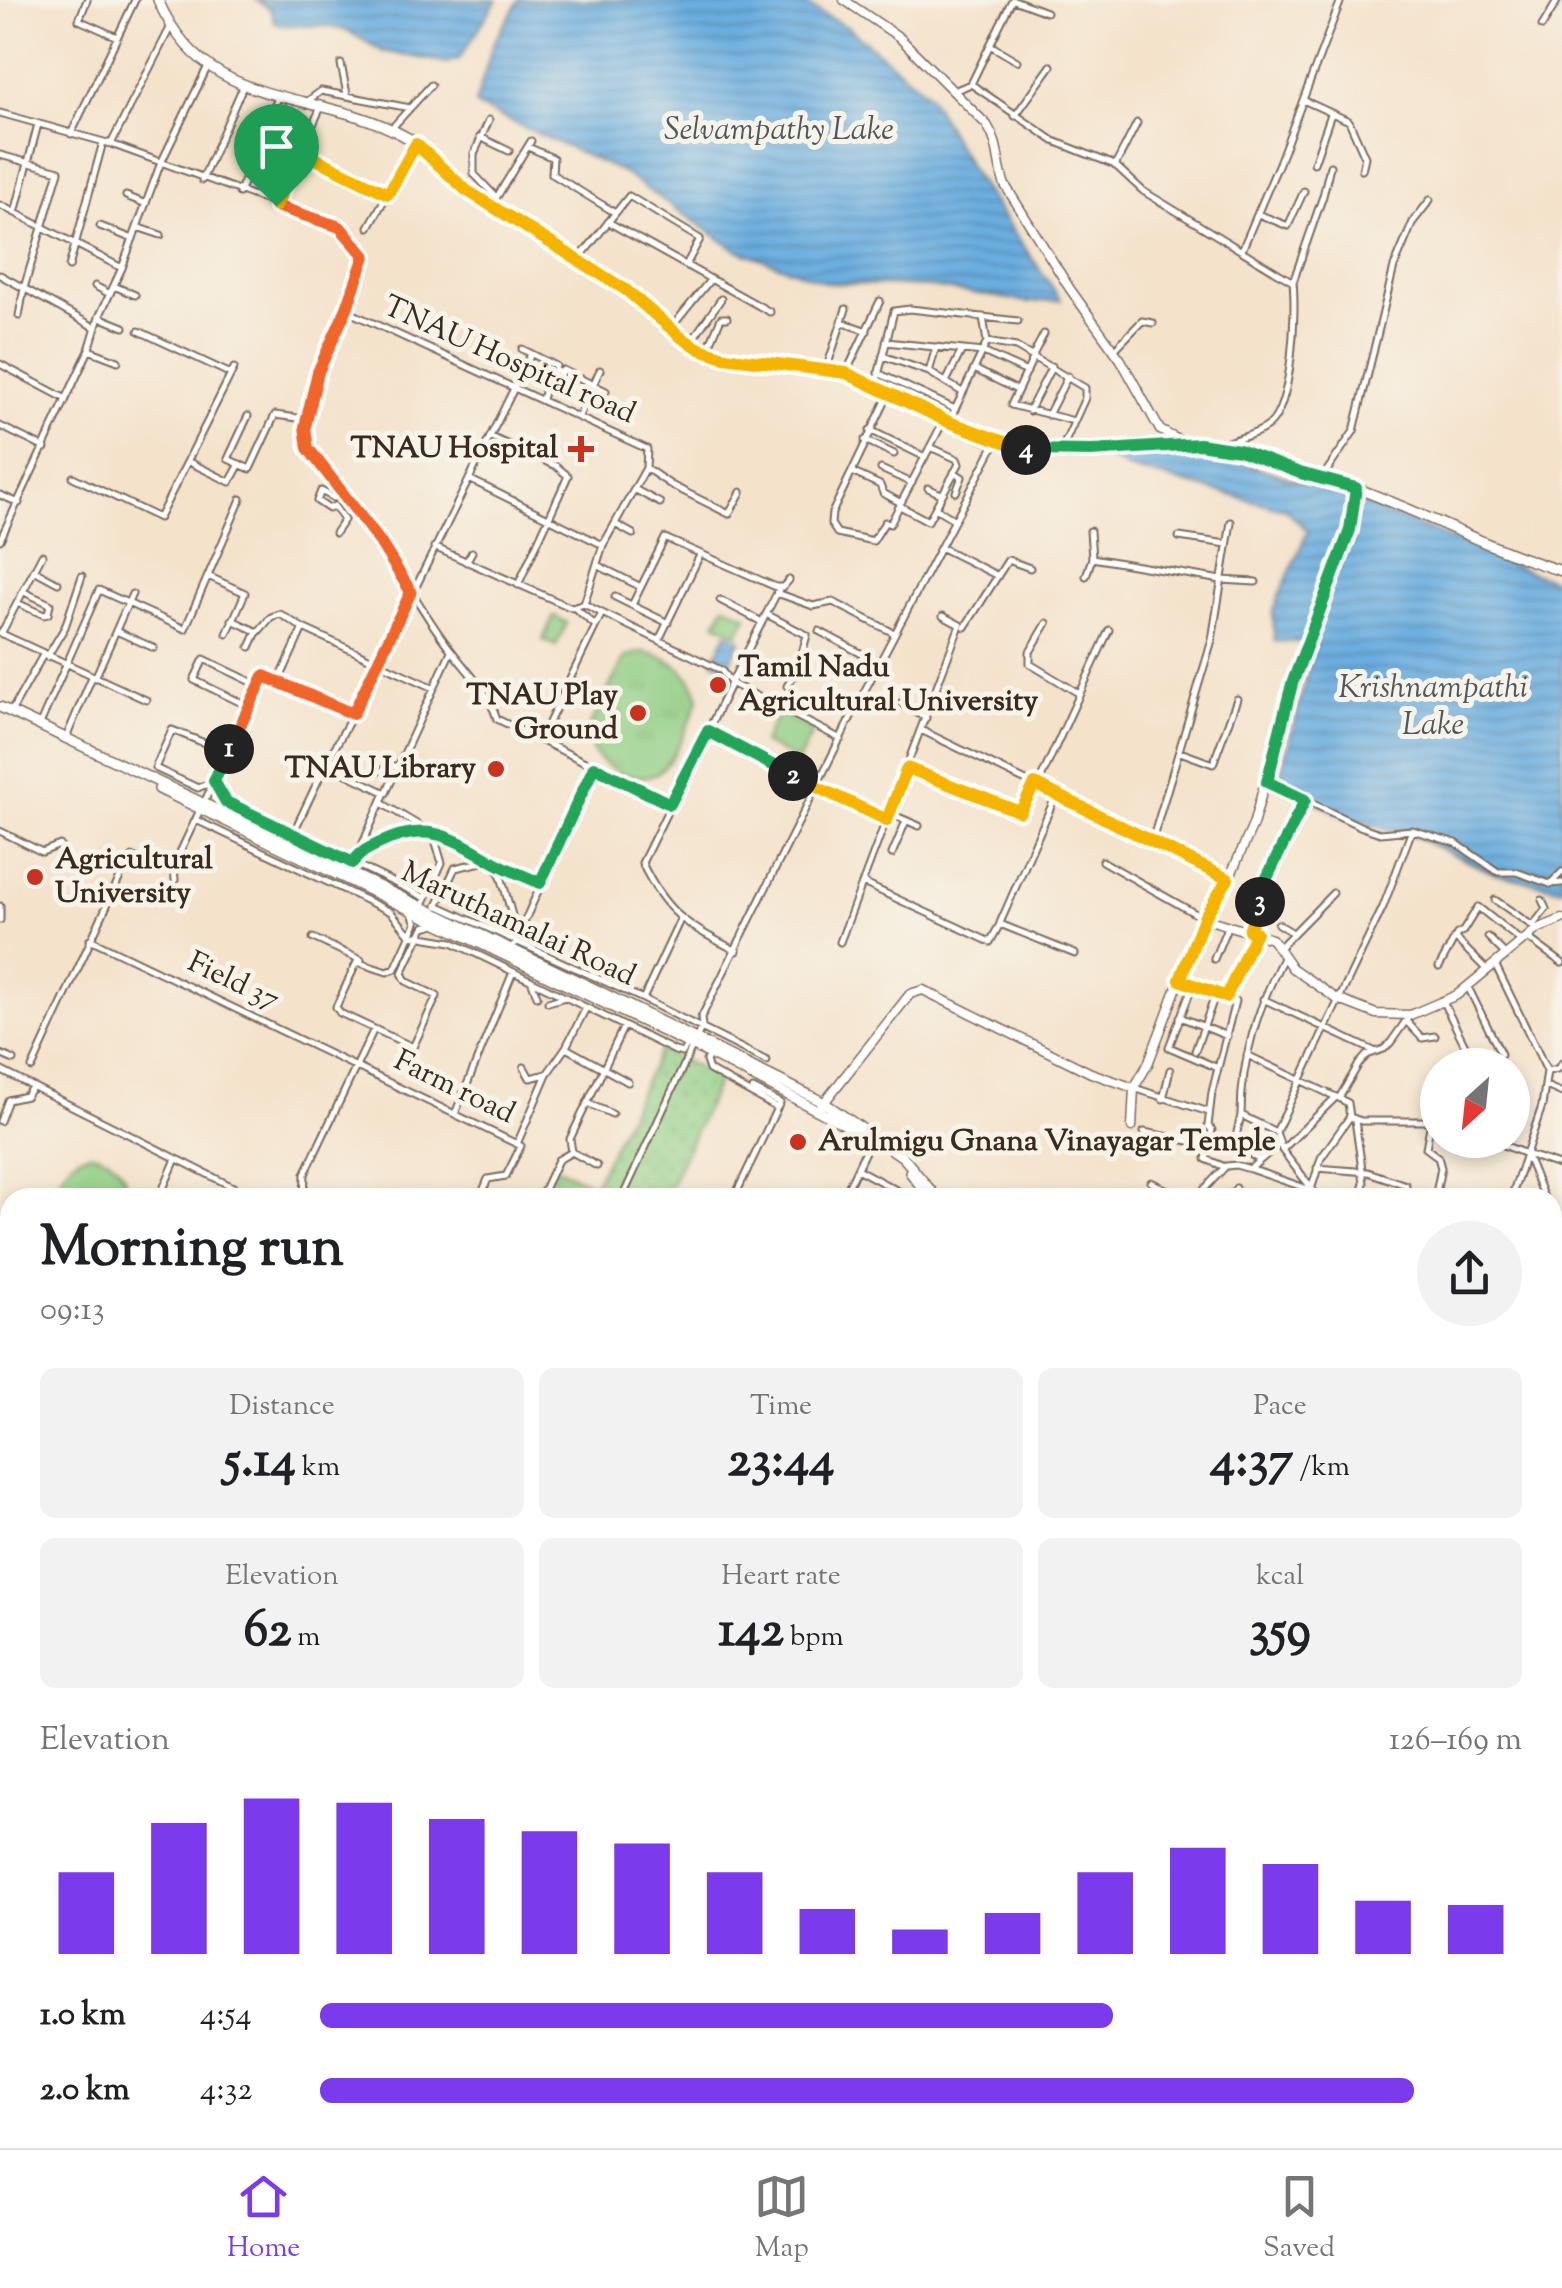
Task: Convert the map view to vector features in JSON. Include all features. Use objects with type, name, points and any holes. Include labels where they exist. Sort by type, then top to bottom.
[{"type":"main road","points":[[158,0],[170,28],[207,68],[244,84],[390,130],[416,144],[466,190],[494,201],[626,290],[690,343],[707,352],[846,373],[947,421],[1022,450],[1186,444],[1239,450],[1356,488],[1524,560],[1562,571]]},
{"type":"main road","name":"Maruthamalai Road","points":[[4,710],[202,806],[291,839],[436,909],[514,941],[710,1054],[821,1105],[871,1139],[925,1188]]},
{"type":"main road","name":"Maruthamalai Road","points":[[4,710],[860,1124],[903,1157],[926,1188]]},
{"type":"street","points":[[87,0],[79,20],[117,38]]},
{"type":"street","points":[[70,134],[134,0]]},
{"type":"street","points":[[844,0],[900,37],[956,90],[997,140],[999,170],[1005,186],[1114,350],[1160,430],[1186,444]]},
{"type":"street","points":[[956,90],[971,84],[1013,0],[1043,11],[1043,0]]},
{"type":"street","points":[[1242,250],[1341,0]]},
{"type":"street","points":[[1542,26],[1558,0]]},
{"type":"street","points":[[69,267],[107,143],[170,28]]},
{"type":"street","points":[[990,45],[1017,61]]},
{"type":"street","points":[[341,64],[347,94]]},
{"type":"street","points":[[1015,116],[1051,66]]},
{"type":"street","points":[[0,540],[89,350],[98,317],[122,268],[160,165],[207,68]]},
{"type":"street","points":[[202,180],[244,84]]},
{"type":"street","points":[[971,84],[1054,141],[1116,166],[1144,191],[1293,282]]},
{"type":"street","points":[[390,130],[431,86]]},
{"type":"street","points":[[306,103],[321,91],[410,108]]},
{"type":"street","points":[[239,193],[280,96]]},
{"type":"street","points":[[1304,100],[1349,121],[1365,157],[1362,170]]},
{"type":"street","points":[[276,206],[320,107]]},
{"type":"street","points":[[0,113],[107,143],[340,227],[365,256],[318,372],[306,419],[308,448],[380,542],[452,650],[480,682],[497,719],[670,804]]},
{"type":"street","points":[[1314,162],[1331,114]]},
{"type":"street","points":[[489,120],[474,154],[474,174],[494,201],[530,144],[552,158],[552,174],[616,212]]},
{"type":"street","points":[[1116,166],[1137,123]]},
{"type":"street","points":[[15,213],[38,124]]},
{"type":"street","points":[[480,137],[509,151]]},
{"type":"street","points":[[369,228],[416,144]]},
{"type":"street","points":[[300,151],[388,194]]},
{"type":"street","points":[[0,155],[59,171],[19,316]]},
{"type":"street","points":[[1217,446],[1263,429],[1277,413],[1286,386],[1296,314],[1293,282],[1330,166]]},
{"type":"street","points":[[1257,214],[1288,226],[1304,191]]},
{"type":"street","points":[[126,196],[146,204]]},
{"type":"street","points":[[580,260],[629,196],[700,239],[686,265]]},
{"type":"street","points":[[1322,479],[1354,431],[1394,266],[1413,222],[1430,200]]},
{"type":"street","points":[[0,205],[122,268]]},
{"type":"street","points":[[608,222],[770,312]]},
{"type":"street","points":[[100,226],[133,238]]},
{"type":"street","points":[[138,227],[161,235]]},
{"type":"street","points":[[0,276],[96,328]]},
{"type":"street","points":[[671,328],[710,280]]},
{"type":"street","points":[[95,286],[110,294]]},
{"type":"street","points":[[114,286],[135,295]]},
{"type":"street","points":[[690,343],[721,299]]},
{"type":"street","points":[[846,373],[880,301]]},
{"type":"street","name":"TNAU Hospital road","points":[[347,308],[348,313],[647,449],[646,468],[603,545],[584,604]]},
{"type":"street","points":[[826,370],[846,308]]},
{"type":"street","points":[[875,387],[894,311],[910,309],[1018,320]]},
{"type":"street","points":[[98,317],[124,327]]},
{"type":"street","points":[[889,394],[832,512],[831,524],[837,533],[873,541],[885,522],[890,524],[988,342],[983,317]]},
{"type":"street","points":[[707,352],[721,318],[726,318]]},
{"type":"street","points":[[1114,350],[1142,321],[1153,323]]},
{"type":"street","points":[[842,322],[867,331]]},
{"type":"street","points":[[73,477],[159,518],[232,371],[139,331]]},
{"type":"street","points":[[1044,334],[1011,405],[1074,421]]},
{"type":"street","points":[[886,342],[983,352],[1026,372]]},
{"type":"street","points":[[988,342],[1016,347],[1085,388],[1061,451]]},
{"type":"street","points":[[928,372],[936,347]]},
{"type":"street","points":[[522,349],[556,366],[554,370],[563,370],[606,391]]},
{"type":"street","points":[[89,350],[118,361]]},
{"type":"street","points":[[946,382],[962,350]]},
{"type":"street","points":[[291,839],[530,356]]},
{"type":"street","points":[[883,356],[928,372],[963,392]]},
{"type":"street","points":[[0,364],[66,399]]},
{"type":"street","points":[[1029,412],[1052,366]]},
{"type":"street","points":[[974,369],[1018,390]]},
{"type":"street","points":[[578,416],[600,370]]},
{"type":"street","points":[[878,374],[955,409]]},
{"type":"street","points":[[1048,415],[1068,376]]},
{"type":"street","points":[[542,399],[543,378]]},
{"type":"street","points":[[248,416],[228,458],[250,469],[275,416],[306,419]]},
{"type":"street","points":[[0,426],[45,448]]},
{"type":"street","points":[[870,430],[925,457]]},
{"type":"street","points":[[490,436],[556,466],[568,476],[518,586]]},
{"type":"street","points":[[866,440],[894,454]]},
{"type":"street","points":[[626,1188],[702,1026],[701,1018],[841,738],[996,442]]},
{"type":"street","points":[[854,473],[880,484],[882,493],[928,521],[959,464],[957,459],[930,447]]},
{"type":"street","points":[[188,462],[230,482],[240,464]]},
{"type":"street","points":[[646,468],[670,485],[729,514],[741,492]]},
{"type":"street","points":[[881,470],[912,483]]},
{"type":"street","points":[[954,472],[962,477],[956,492]]},
{"type":"street","points":[[468,479],[603,545]]},
{"type":"street","points":[[928,488],[941,494]]},
{"type":"street","points":[[1132,1127],[1134,1088],[1148,1064],[1204,918],[1228,879],[1253,825],[1292,684],[1350,530],[1356,488]]},
{"type":"street","points":[[634,489],[660,503]]},
{"type":"street","points":[[334,498],[322,491],[317,501],[329,508],[334,506]]},
{"type":"street","points":[[0,494],[19,502]]},
{"type":"street","points":[[334,498],[342,494]]},
{"type":"street","points":[[334,498],[334,506],[344,520],[335,532]]},
{"type":"street","points":[[40,726],[99,590],[185,629],[241,500]]},
{"type":"street","points":[[936,508],[956,520]]},
{"type":"street","points":[[1152,841],[1212,640],[1232,522]]},
{"type":"street","points":[[615,524],[633,534]]},
{"type":"street","points":[[1086,576],[1092,558],[1090,531]]},
{"type":"street","points":[[1178,537],[1227,544]]},
{"type":"street","points":[[632,605],[665,538],[813,606],[833,602],[895,634]]},
{"type":"street","points":[[434,547],[576,608],[594,624]]},
{"type":"street","points":[[941,547],[998,576]]},
{"type":"street","points":[[466,562],[472,552]]},
{"type":"street","points":[[42,555],[1,633],[146,700]]},
{"type":"street","points":[[659,640],[700,556]]},
{"type":"street","points":[[1092,558],[1220,580],[1256,582]]},
{"type":"street","points":[[965,627],[1008,560],[1030,568]]},
{"type":"street","points":[[596,565],[640,586]]},
{"type":"street","points":[[34,570],[58,583]]},
{"type":"street","points":[[4,710],[65,628],[82,576]]},
{"type":"street","points":[[208,576],[245,593],[226,634]]},
{"type":"street","points":[[737,951],[680,920],[665,905],[642,862],[778,590],[789,580]]},
{"type":"street","points":[[17,603],[48,614],[50,604],[23,592]]},
{"type":"street","points":[[66,738],[132,594]]},
{"type":"street","points":[[615,597],[668,623]]},
{"type":"street","points":[[720,600],[762,622]]},
{"type":"street","points":[[576,608],[584,604],[721,670],[730,683],[841,738]]},
{"type":"street","points":[[540,742],[602,613]]},
{"type":"street","points":[[232,620],[257,632],[280,614],[302,628],[434,688]]},
{"type":"street","points":[[766,614],[807,634],[798,668],[787,686]]},
{"type":"street","points":[[840,942],[960,625],[943,616]]},
{"type":"street","points":[[1047,623],[1030,652],[1030,664],[1080,694]]},
{"type":"street","points":[[280,681],[302,628]]},
{"type":"street","points":[[907,768],[1020,812],[1037,785],[1109,630]]},
{"type":"street","points":[[819,631],[880,664]]},
{"type":"street","points":[[116,632],[154,648]]},
{"type":"street","points":[[250,648],[257,632]]},
{"type":"street","points":[[353,863],[452,650]]},
{"type":"street","points":[[248,706],[194,680],[204,659],[258,685]]},
{"type":"street","points":[[32,1068],[126,862],[134,857],[165,872],[174,865],[264,676],[353,714]]},
{"type":"street","points":[[1180,752],[1213,764],[1237,700]]},
{"type":"street","points":[[900,703],[926,718]]},
{"type":"street","points":[[214,781],[198,788],[155,768],[172,730],[227,752]]},
{"type":"street","points":[[922,730],[1228,879]]},
{"type":"street","points":[[708,731],[817,788],[918,826]]},
{"type":"street","points":[[326,764],[387,789]]},
{"type":"street","points":[[387,789],[382,771],[397,766]]},
{"type":"street","points":[[514,941],[594,767]]},
{"type":"street","points":[[382,771],[392,776]]},
{"type":"street","points":[[214,781],[226,802],[291,839],[353,863],[424,903],[442,863],[430,832]]},
{"type":"street","points":[[1267,782],[1380,833],[1412,830],[1456,842],[1498,872],[1516,872],[1550,884],[1562,883]]},
{"type":"street","points":[[862,883],[990,942],[1057,793]]},
{"type":"street","points":[[1226,997],[1252,931],[1264,884],[1305,800]]},
{"type":"street","points":[[382,804],[430,832],[469,846],[540,883]]},
{"type":"street","points":[[196,820],[391,912],[410,935],[452,942],[674,1051],[682,1053],[692,1042]]},
{"type":"street","points":[[892,854],[906,820]]},
{"type":"street","points":[[1310,1188],[1280,1147],[1276,1132],[1384,906],[1412,830]]},
{"type":"street","points":[[0,831],[42,852],[60,845]]},
{"type":"street","points":[[358,854],[398,836],[430,832]]},
{"type":"street","points":[[436,909],[455,868],[490,860]]},
{"type":"street","points":[[490,860],[502,876],[512,906],[514,941]]},
{"type":"street","points":[[1102,861],[1204,918],[1272,939],[1309,983],[1337,999],[1376,1014],[1408,1018],[1422,1038],[1435,1036]]},
{"type":"street","points":[[174,865],[175,880]]},
{"type":"street","points":[[1550,884],[1562,872]]},
{"type":"street","points":[[1260,1160],[1234,1145],[1241,1115],[1241,1080],[1262,998],[1294,934],[1333,893]]},
{"type":"street","points":[[1495,900],[1535,927]]},
{"type":"street","points":[[1250,1169],[1338,1097],[1359,1064],[1374,1051],[1384,1049],[1408,1018],[1468,987],[1524,939],[1546,909],[1542,900]]},
{"type":"street","points":[[0,906],[0,920]]},
{"type":"street","points":[[1438,967],[1478,907],[1562,963]]},
{"type":"street","points":[[313,938],[387,972],[394,969],[416,923],[410,908]]},
{"type":"street","points":[[1535,927],[1562,919]]},
{"type":"street","points":[[643,999],[680,920]]},
{"type":"street","points":[[1214,959],[1228,923]]},
{"type":"street","points":[[361,960],[354,965],[336,1007],[340,1013],[412,1046],[437,996],[406,981],[402,972],[424,927],[440,924]]},
{"type":"street","points":[[1000,924],[1075,954]]},
{"type":"street","points":[[1278,924],[1294,934]]},
{"type":"street","points":[[1455,938],[1491,967],[1547,1071],[1542,1106],[1530,1142]]},
{"type":"street","points":[[1488,938],[1506,955]]},
{"type":"street","name":"Field 37","points":[[90,939],[356,1066]]},
{"type":"street","points":[[514,941],[702,1026],[767,1061]]},
{"type":"street","points":[[456,1114],[513,972]]},
{"type":"street","points":[[531,980],[536,996]]},
{"type":"street","points":[[1180,980],[1235,1001],[1236,1006],[1209,1112],[1208,1126],[1212,1130],[1207,1160],[1225,1167],[1236,1165],[1305,1188]]},
{"type":"street","points":[[1192,984],[1169,1047],[1218,1068]]},
{"type":"street","points":[[1468,987],[1498,1048]]},
{"type":"street","points":[[821,1105],[910,994],[923,990],[1091,1073],[1209,1112]]},
{"type":"street","points":[[1195,1051],[1216,993]]},
{"type":"street","points":[[548,1002],[565,998]]},
{"type":"street","points":[[1262,998],[1374,1051]]},
{"type":"street","points":[[1443,1002],[1466,1048]]},
{"type":"street","points":[[517,1144],[547,1074],[566,1048],[586,1008]]},
{"type":"street","points":[[1180,1017],[1227,1036]]},
{"type":"street","points":[[572,1152],[570,1139],[624,1026]]},
{"type":"street","name":"Farm road","points":[[304,1188],[305,1174],[374,1029]]},
{"type":"street","points":[[566,1048],[628,1082]]},
{"type":"street","points":[[0,1054],[14,1060]]},
{"type":"street","points":[[710,1054],[706,1060],[709,1070],[776,1108]]},
{"type":"street","points":[[1247,1055],[1348,1103],[1362,1172],[1361,1188]]},
{"type":"street","points":[[1547,1071],[1562,1063]]},
{"type":"street","name":"Farm road","points":[[356,1066],[521,1146],[506,1176],[488,1179],[484,1188]]},
{"type":"street","points":[[524,1067],[530,1078],[547,1074]]},
{"type":"street","points":[[0,1070],[235,1188]]},
{"type":"street","points":[[1163,1099],[1170,1070]]},
{"type":"street","points":[[1546,1086],[1562,1092]]},
{"type":"street","points":[[0,1121],[8,1100],[26,1096],[32,1087]]},
{"type":"street","points":[[739,1188],[780,1104],[753,1089]]},
{"type":"street","points":[[587,1103],[612,1114]]},
{"type":"street","points":[[1241,1115],[1276,1132]]},
{"type":"street","points":[[1352,1118],[1384,1124],[1420,1123]]},
{"type":"street","points":[[1312,1188],[1317,1168],[1352,1118]]},
{"type":"street","points":[[1144,1132],[1209,1145]]},
{"type":"street","points":[[847,1188],[871,1139]]},
{"type":"street","points":[[572,1152],[597,1166]]},
{"type":"street","points":[[545,1188],[558,1160],[572,1152]]},
{"type":"street","points":[[1530,1155],[1562,1166]]},
{"type":"street","points":[[163,1188],[176,1158]]},
{"type":"street","points":[[1437,1188],[1438,1158]]},
{"type":"street","points":[[1515,1188],[1525,1158]]},
{"type":"street","points":[[1528,1158],[1540,1188]]},
{"type":"street","points":[[1205,1188],[1225,1167]]},
{"type":"street","points":[[1317,1168],[1380,1175],[1406,1188]]},
{"type":"street","points":[[856,1169],[893,1188]]},
{"type":"street","points":[[1151,1182],[1164,1188]]},
{"type":"green space","points":[[725,605],[747,616],[738,634],[716,623]]},
{"type":"green space","points":[[554,616],[567,623],[556,646],[543,640]]},
{"type":"green space","points":[[642,652],[678,666],[699,698],[667,763],[645,777],[625,774],[606,765],[593,751],[589,727],[625,657]]},
{"type":"green space","points":[[778,713],[813,731],[798,761],[763,743]]},
{"type":"green space","points":[[660,1050],[720,1077],[669,1188],[542,1188],[553,1166],[594,1185]]},
{"type":"green space","points":[[92,1153],[108,1159],[123,1174],[125,1188],[56,1188],[71,1163]]},
{"type":"water","points":[[256,0],[497,0],[459,59],[447,63],[382,51],[346,30],[331,26],[281,25],[274,21],[271,10]]},
{"type":"water","name":"Selvampathy Lake","points":[[519,0],[797,0],[849,28],[928,94],[974,175],[1061,300],[1029,302],[931,287],[828,283],[735,249],[622,172],[475,105],[493,44]]},
{"type":"water","name":"Krishnampathi Lake","points":[[1200,451],[1329,492],[1562,582],[1562,889],[1496,874],[1407,833],[1353,821],[1278,782],[1316,642],[1274,641],[1273,610],[1308,531],[1285,509],[1127,468],[1109,458]]},
{"type":"water","points":[[727,633],[741,640],[727,667],[713,661]]},
{"type":"place","name":"TNAU Hospital","points":[[581,449]]},
{"type":"place","name":"Tamil Nadu Agricultural University","points":[[718,685]]},
{"type":"place","name":"TNAU Play Ground","points":[[638,713]]},
{"type":"place","name":"TNAU Library","points":[[496,769]]},
{"type":"place","name":"Agricultural University","points":[[35,877]]},
{"type":"place","name":"Arulmigu Gnana Vinayagar Temple","points":[[798,1142]]},
{"type":"route","points":[[416,144],[466,190],[626,290],[700,349],[724,357],[846,373],[949,422],[1022,450],[1091,451],[1199,444],[1239,450],[1300,473],[1356,488],[1350,530],[1292,684],[1267,782],[1305,800],[1264,884],[1249,930],[1256,932],[1226,997],[1180,980],[1204,918],[1228,879],[1035,784],[1020,812],[907,768],[887,820],[708,731],[670,804],[594,767],[540,883],[453,838],[428,830],[386,840],[358,854],[353,863],[226,802],[214,781],[264,676],[353,714],[411,592],[380,542],[308,448],[305,427],[318,372],[365,256],[340,227],[276,206],[300,151],[388,194],[416,144]]}]
